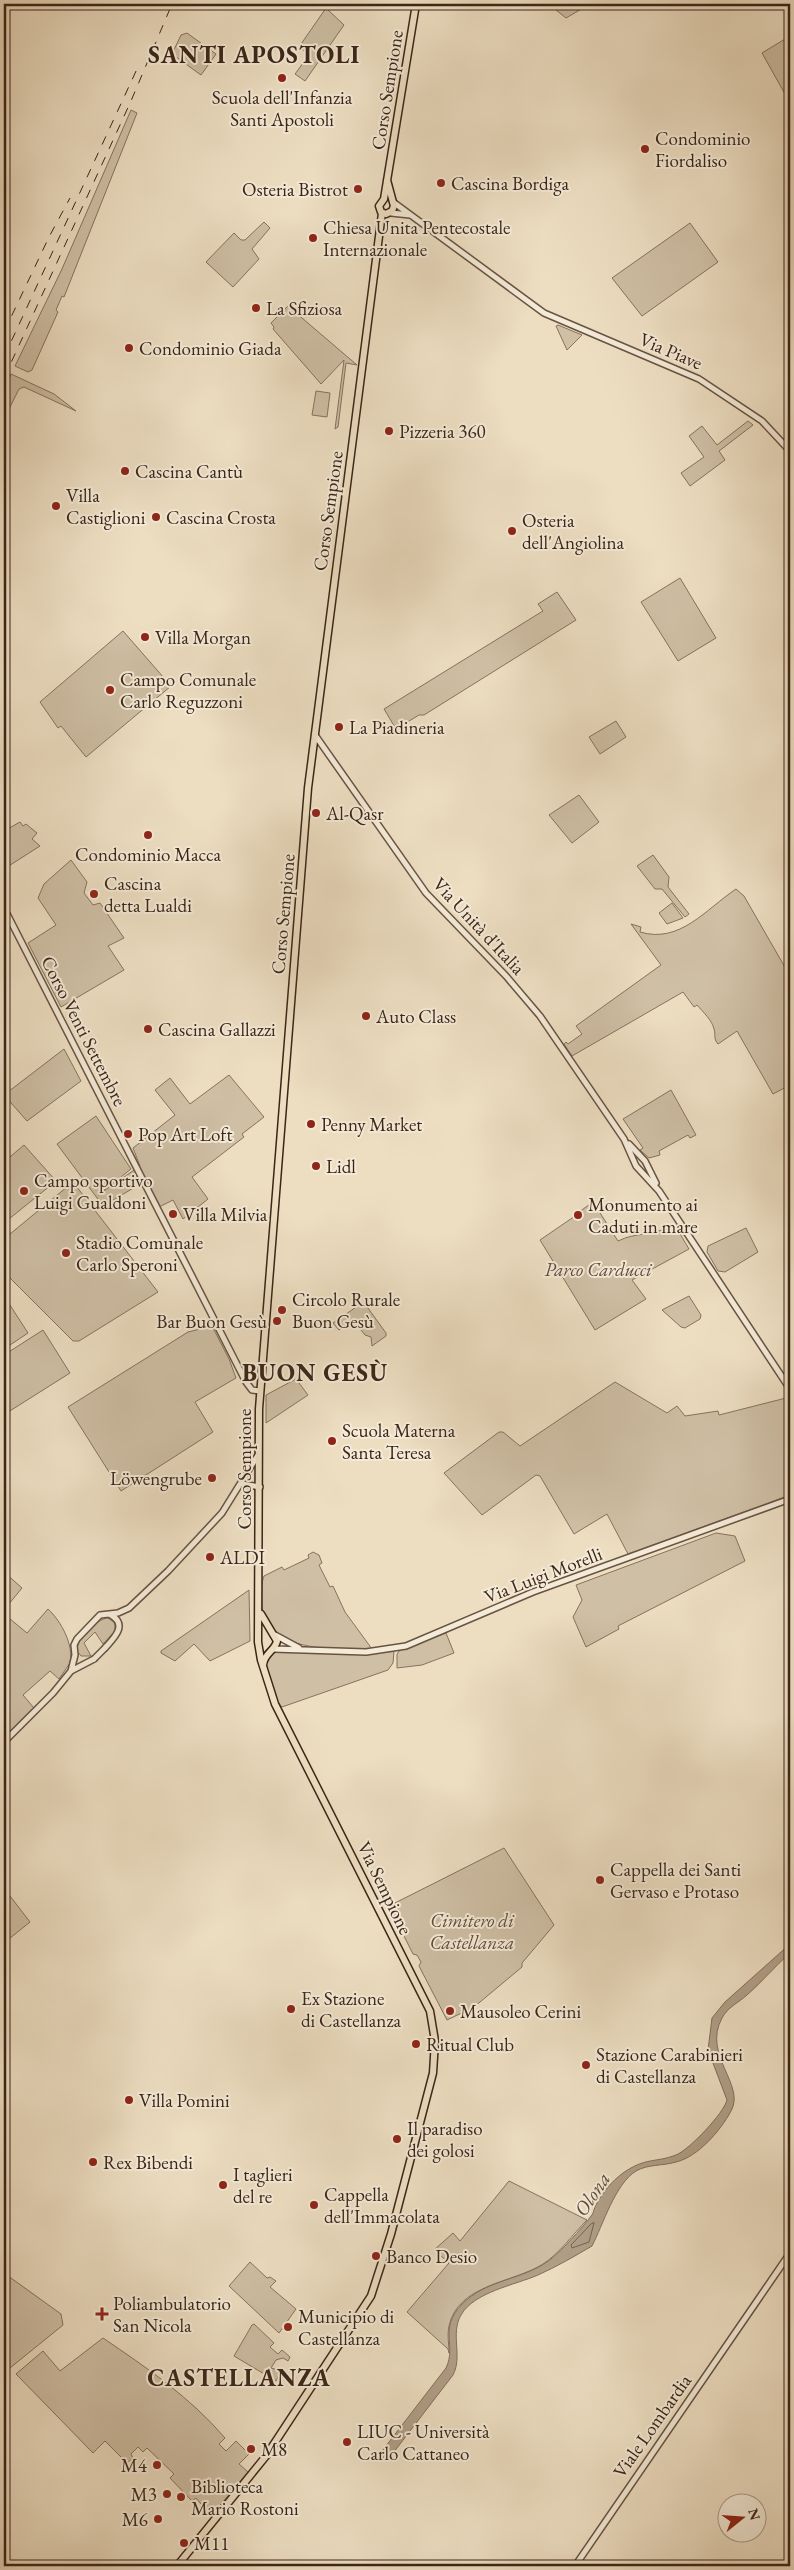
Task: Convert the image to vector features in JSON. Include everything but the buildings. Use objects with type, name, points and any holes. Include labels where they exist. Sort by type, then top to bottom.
[{"type":"main road","name":"Corso Sempione","points":[[387,213],[378,206],[384,199],[416,4]]},
{"type":"main road","name":"Corso Sempione","points":[[260,1636],[260,1391],[313,733],[382,227],[387,213],[394,206],[387,180]]},
{"type":"main road","points":[[384,199],[392,201]]},
{"type":"main road","name":"Corso Sempione","points":[[259,1608],[265,1623],[274,1634]]},
{"type":"main road","points":[[263,1667],[264,1658],[271,1650],[277,1642],[274,1634],[267,1632],[260,1636],[259,1645],[264,1650],[271,1650]]},
{"type":"main road","name":"Via Sempione","points":[[177,2566],[266,2456],[365,2306],[378,2276],[435,2064],[432,2017],[279,1712],[263,1667],[259,1645]]},
{"type":"street","name":"Via Piave","points":[[392,201],[526,300],[563,322],[699,379],[762,421],[790,452]]},
{"type":"street","points":[[387,213],[400,212],[411,215]]},
{"type":"street","name":"Via Unità d'Italia","points":[[313,733],[426,893],[494,963],[540,1016],[624,1139],[635,1162],[644,1167]]},
{"type":"street","name":"Corso Venti Settembre","points":[[4,908],[246,1382],[252,1390],[260,1391]]},
{"type":"street","name":"Via Unità d'Italia","points":[[624,1139],[643,1159]]},
{"type":"street","points":[[635,1162],[637,1158],[643,1159],[644,1167],[659,1191],[790,1389]]},
{"type":"street","points":[[4,1742],[53,1693],[71,1671],[94,1658],[117,1635],[119,1624],[129,1608],[209,1528],[242,1484],[259,1452]]},
{"type":"street","points":[[242,1484],[260,1487]]},
{"type":"street","name":"Via Luigi Morelli","points":[[271,1650],[302,1649],[366,1652],[396,1649],[424,1640],[518,1598],[790,1498]]},
{"type":"street","points":[[71,1671],[75,1654],[74,1643],[84,1630],[100,1616],[111,1615],[129,1608]]},
{"type":"street","points":[[111,1615],[119,1624]]},
{"type":"street","name":"Via Luigi Morelli","points":[[274,1634],[302,1649]]},
{"type":"street","points":[[75,1654],[79,1659],[88,1661]]},
{"type":"street","name":"Viale Lombardia","points":[[575,2566],[790,2253]]},
{"type":"green space","points":[[564,4],[590,4],[566,18],[556,10]]},
{"type":"green space","points":[[326,8],[344,25],[305,81],[295,74],[309,55],[299,47]]},
{"type":"green space","points":[[187,33],[216,54],[201,75],[172,54],[181,35]]},
{"type":"green space","points":[[790,36],[790,103],[762,53]]},
{"type":"green space","points":[[131,110],[137,113],[64,297],[62,296],[56,310],[58,312],[32,370],[28,372],[15,366],[62,269]]},
{"type":"green space","points":[[264,222],[270,228],[252,249],[259,259],[233,287],[206,262],[234,233],[241,240],[245,240]]},
{"type":"green space","points":[[690,223],[718,262],[642,316],[612,278]]},
{"type":"green space","points":[[288,306],[357,365],[346,363],[338,427],[335,429],[344,360],[321,384],[273,329],[274,327],[271,323]]},
{"type":"green space","points":[[558,325],[582,335],[567,350],[556,326]]},
{"type":"green space","points":[[11,374],[54,394],[76,411],[24,387],[19,389],[4,419],[4,392]]},
{"type":"green space","points":[[316,391],[330,393],[327,417],[312,415]]},
{"type":"green space","points":[[748,421],[753,425],[719,451],[725,460],[690,486],[681,473],[704,457],[689,436],[702,426],[717,445]]},
{"type":"green space","points":[[680,578],[716,638],[678,661],[641,602]]},
{"type":"green space","points":[[557,592],[576,620],[424,715],[419,715],[396,729],[384,709],[543,611],[538,604]]},
{"type":"green space","name":"Campo Comunale Carlo Reguzzoni","points":[[123,631],[171,686],[86,757],[61,726],[58,728],[40,702]]},
{"type":"green space","points":[[616,721],[626,737],[600,754],[589,737]]},
{"type":"green space","points":[[579,795],[599,822],[572,843],[549,815]]},
{"type":"green space","points":[[20,822],[23,826],[26,824],[37,833],[32,839],[40,846],[4,869],[4,831]]},
{"type":"green space","points":[[653,855],[669,877],[668,887],[689,914],[685,917],[662,889],[655,889],[637,866]]},
{"type":"green space","points":[[71,860],[87,882],[84,893],[93,905],[100,903],[124,938],[108,946],[124,970],[61,1007],[28,943],[56,925],[38,898],[44,884]]},
{"type":"green space","points":[[736,889],[744,896],[790,976],[790,1085],[773,1094],[737,1031],[718,1044],[715,1031],[709,1019],[697,1005],[694,1007],[683,992],[572,1056],[564,1044],[566,1042],[568,1044],[582,1034],[576,1026],[661,965],[631,924],[641,927],[640,932],[654,934],[668,933],[680,929],[692,923]]},
{"type":"green space","points":[[672,903],[683,918],[667,924],[659,913]]},
{"type":"green space","points":[[64,1049],[81,1081],[27,1121],[4,1095]]},
{"type":"green space","points":[[229,1075],[264,1117],[242,1134],[244,1137],[192,1177],[208,1199],[183,1219],[173,1200],[155,1209],[142,1183],[103,1206],[57,1144],[96,1116],[131,1169],[98,1195],[140,1166],[133,1148],[175,1115],[155,1090],[170,1078],[190,1104]]},
{"type":"green space","points":[[671,1090],[696,1135],[690,1138],[688,1135],[659,1151],[660,1155],[649,1158],[640,1150],[643,1148],[623,1119]]},
{"type":"green space","name":"Campo sportivo Luigi Gualdoni","points":[[24,1145],[56,1181],[4,1223],[4,1162]]},
{"type":"green space","name":"Stadio Comunale Carlo Speroni","points":[[73,1182],[158,1292],[79,1341],[73,1341],[4,1272],[4,1239]]},
{"type":"green space","name":"Parco Carducci","points":[[593,1202],[618,1241],[671,1226],[676,1227],[689,1249],[632,1280],[646,1299],[595,1330],[540,1240],[575,1216],[579,1217],[579,1212]]},
{"type":"green space","points":[[746,1228],[758,1252],[725,1272],[718,1271],[707,1252],[708,1246]]},
{"type":"green space","points":[[689,1296],[701,1315],[700,1319],[685,1328],[681,1327],[662,1310]]},
{"type":"green space","points":[[6,1299],[28,1333],[4,1349],[4,1301]]},
{"type":"green space","points":[[362,1303],[363,1306],[365,1304],[386,1333],[386,1336],[372,1346],[371,1337],[365,1335],[353,1320],[339,1330],[333,1323]]},
{"type":"green space","points":[[212,1326],[229,1359],[236,1378],[195,1402],[213,1432],[121,1491],[68,1407],[188,1332]]},
{"type":"green space","points":[[43,1330],[70,1373],[5,1414],[4,1355]]},
{"type":"green space","points":[[296,1379],[308,1395],[266,1423],[266,1395]]},
{"type":"green space","points":[[615,1382],[667,1413],[677,1406],[685,1416],[718,1411],[719,1415],[790,1397],[790,1495],[628,1554],[607,1514],[574,1534],[540,1476],[536,1475],[482,1515],[444,1473],[499,1432],[503,1432],[520,1446]]},
{"type":"green space","points":[[716,1533],[735,1536],[745,1561],[618,1626],[619,1629],[586,1647],[573,1617],[582,1600],[576,1585]]},
{"type":"green space","points":[[313,1552],[319,1555],[322,1563],[319,1565],[330,1587],[333,1586],[345,1612],[372,1649],[322,1648],[304,1645],[288,1640],[275,1632],[266,1620],[262,1603],[264,1576],[282,1567],[284,1570],[309,1558],[308,1555]]},
{"type":"green space","points":[[4,1572],[22,1588],[4,1610]]},
{"type":"green space","points":[[249,1590],[250,1641],[210,1661],[194,1644],[175,1661],[161,1653],[161,1651]]},
{"type":"green space","points":[[48,1609],[62,1627],[68,1641],[71,1656],[70,1663],[59,1679],[50,1671],[23,1695],[34,1708],[4,1737],[4,1614],[27,1633]]},
{"type":"green space","points":[[108,1618],[115,1623],[115,1631],[103,1644],[95,1632],[84,1643],[91,1656],[81,1656],[77,1651],[83,1636],[98,1622]]},
{"type":"green space","points":[[446,1633],[454,1653],[422,1665],[397,1668],[397,1654],[400,1650]]},
{"type":"green space","points":[[275,1651],[362,1654],[394,1651],[393,1663],[388,1670],[282,1707],[275,1698],[266,1660]]},
{"type":"green space","name":"Cimitero di Castellanza","points":[[504,1848],[554,1925],[522,1963],[522,1967],[474,2007],[447,2020],[419,1966],[421,1962],[417,1955],[413,1954],[389,1906]]},
{"type":"green space","points":[[10,1896],[30,1922],[4,1943],[4,1901]]},
{"type":"green space","points":[[509,2181],[587,2220],[543,2264],[488,2286],[463,2301],[454,2312],[449,2326],[449,2353],[448,2349],[407,2312],[449,2263],[434,2250],[453,2233],[460,2241]]},
{"type":"green space","points":[[250,2262],[267,2278],[270,2277],[276,2281],[270,2287],[296,2309],[279,2333],[229,2286]]},
{"type":"green space","points":[[4,2273],[61,2314],[63,2325],[10,2368],[4,2362]]},
{"type":"green space","points":[[254,2324],[274,2343],[270,2347],[278,2354],[282,2350],[290,2357],[288,2361],[283,2358],[276,2360],[271,2368],[281,2371],[276,2381],[234,2356]]},
{"type":"green space","points":[[103,2338],[183,2396],[225,2438],[219,2444],[226,2451],[236,2441],[249,2454],[239,2464],[248,2472],[217,2509],[211,2505],[206,2510],[196,2498],[192,2501],[170,2478],[174,2474],[147,2448],[143,2452],[138,2447],[131,2454],[133,2458],[127,2463],[105,2441],[93,2453],[16,2374],[43,2351],[60,2371]]},
{"type":"water","points":[[790,1944],[790,1953],[753,1990],[730,2008],[722,2018],[717,2032],[717,2044],[733,2091],[734,2101],[731,2111],[715,2134],[700,2149],[684,2159],[645,2167],[629,2177],[610,2206],[592,2246],[538,2275],[485,2295],[467,2307],[458,2322],[456,2337],[457,2360],[453,2375],[387,2461],[379,2455],[446,2368],[450,2352],[449,2329],[451,2321],[462,2304],[482,2290],[526,2273],[553,2258],[592,2215],[595,2206],[604,2192],[619,2176],[638,2165],[682,2152],[713,2122],[727,2100],[708,2050],[712,2018],[725,2002]]},
{"type":"railway","points":[[4,378],[131,101],[172,4]]},
{"type":"railway","points":[[4,357],[137,69]]},
{"type":"railway","points":[[4,332],[49,237],[70,198]]},
{"type":"place","name":"Scuola dell'Infanzia Santi Apostoli","points":[[282,78]]},
{"type":"place","name":"Condominio Fiordaliso","points":[[645,149]]},
{"type":"place","name":"Cascina Bordiga","points":[[441,183]]},
{"type":"place","name":"Osteria Bistrot","points":[[358,189]]},
{"type":"place","name":"Chiesa Unita Pentecostale Internazionale","points":[[313,238]]},
{"type":"place","name":"La Sfiziosa","points":[[256,308]]},
{"type":"place","name":"Condominio Giada","points":[[129,348]]},
{"type":"place","name":"Pizzeria 360","points":[[389,431]]},
{"type":"place","name":"Cascina Cantù","points":[[125,471]]},
{"type":"place","name":"Villa Castiglioni","points":[[56,506]]},
{"type":"place","name":"Cascina Crosta","points":[[156,517]]},
{"type":"place","name":"Osteria dell'Angiolina","points":[[512,531]]},
{"type":"place","name":"Villa Morgan","points":[[145,637]]},
{"type":"place","name":"Campo Comunale Carlo Reguzzoni","points":[[110,690]]},
{"type":"place","name":"La Piadineria","points":[[339,727]]},
{"type":"place","name":"Al-Qasr","points":[[316,813]]},
{"type":"place","name":"Condominio Macca","points":[[148,835]]},
{"type":"place","name":"Cascina detta Lualdi","points":[[94,894]]},
{"type":"place","name":"Auto Class","points":[[366,1016]]},
{"type":"place","name":"Cascina Gallazzi","points":[[148,1029]]},
{"type":"place","name":"Penny Market","points":[[311,1124]]},
{"type":"place","name":"Pop Art Loft","points":[[128,1134]]},
{"type":"place","name":"Lidl","points":[[316,1166]]},
{"type":"place","name":"Campo sportivo Luigi Gualdoni","points":[[24,1191]]},
{"type":"place","name":"Villa Milvia","points":[[173,1214]]},
{"type":"place","name":"Monumento ai Caduti in mare","points":[[578,1215]]},
{"type":"place","name":"Stadio Comunale Carlo Speroni","points":[[66,1253]]},
{"type":"place","name":"Circolo Rurale Buon Gesù","points":[[282,1310]]},
{"type":"place","name":"Bar Buon Gesù","points":[[277,1321]]},
{"type":"place","name":"Scuola Materna Santa Teresa","points":[[332,1441]]},
{"type":"place","name":"Löwengrube","points":[[212,1478]]},
{"type":"place","name":"ALDI","points":[[210,1557]]},
{"type":"place","name":"Cappella dei Santi Gervaso e Protaso","points":[[600,1880]]},
{"type":"place","name":"Ex Stazione di Castellanza","points":[[291,2009]]},
{"type":"place","name":"Mausoleo Cerini","points":[[450,2011]]},
{"type":"place","name":"Ritual Club","points":[[416,2044]]},
{"type":"place","name":"Stazione Carabinieri di Castellanza","points":[[586,2065]]},
{"type":"place","name":"Villa Pomini","points":[[129,2100]]},
{"type":"place","name":"Il paradiso dei golosi","points":[[397,2139]]},
{"type":"place","name":"Rex Bibendi","points":[[93,2162]]},
{"type":"place","name":"I taglieri del re","points":[[223,2185]]},
{"type":"place","name":"Cappella dell'Immacolata","points":[[314,2205]]},
{"type":"place","name":"Banco Desio","points":[[376,2256]]},
{"type":"place","name":"Poliambulatorio San Nicola","points":[[102,2314]]},
{"type":"place","name":"Municipio di Castellanza","points":[[288,2327]]},
{"type":"place","name":"LIUC - Università Carlo Cattaneo","points":[[347,2442]]},
{"type":"place","name":"M8","points":[[251,2449]]},
{"type":"place","name":"M4","points":[[157,2465]]},
{"type":"place","name":"M3","points":[[167,2494]]},
{"type":"place","name":"Biblioteca Mario Rostoni","points":[[181,2497]]},
{"type":"place","name":"M6","points":[[158,2519]]},
{"type":"place","name":"M11","points":[[184,2543]]},
{"type":"district","name":"SANTI APOSTOLI","points":[[254,54]]},
{"type":"district","name":"BUON GESÙ","points":[[315,1372]]},
{"type":"district","name":"CASTELLANZA","points":[[239,2377]]},
{"type":"water label","name":"Olona","points":[[592,2194]]}]
